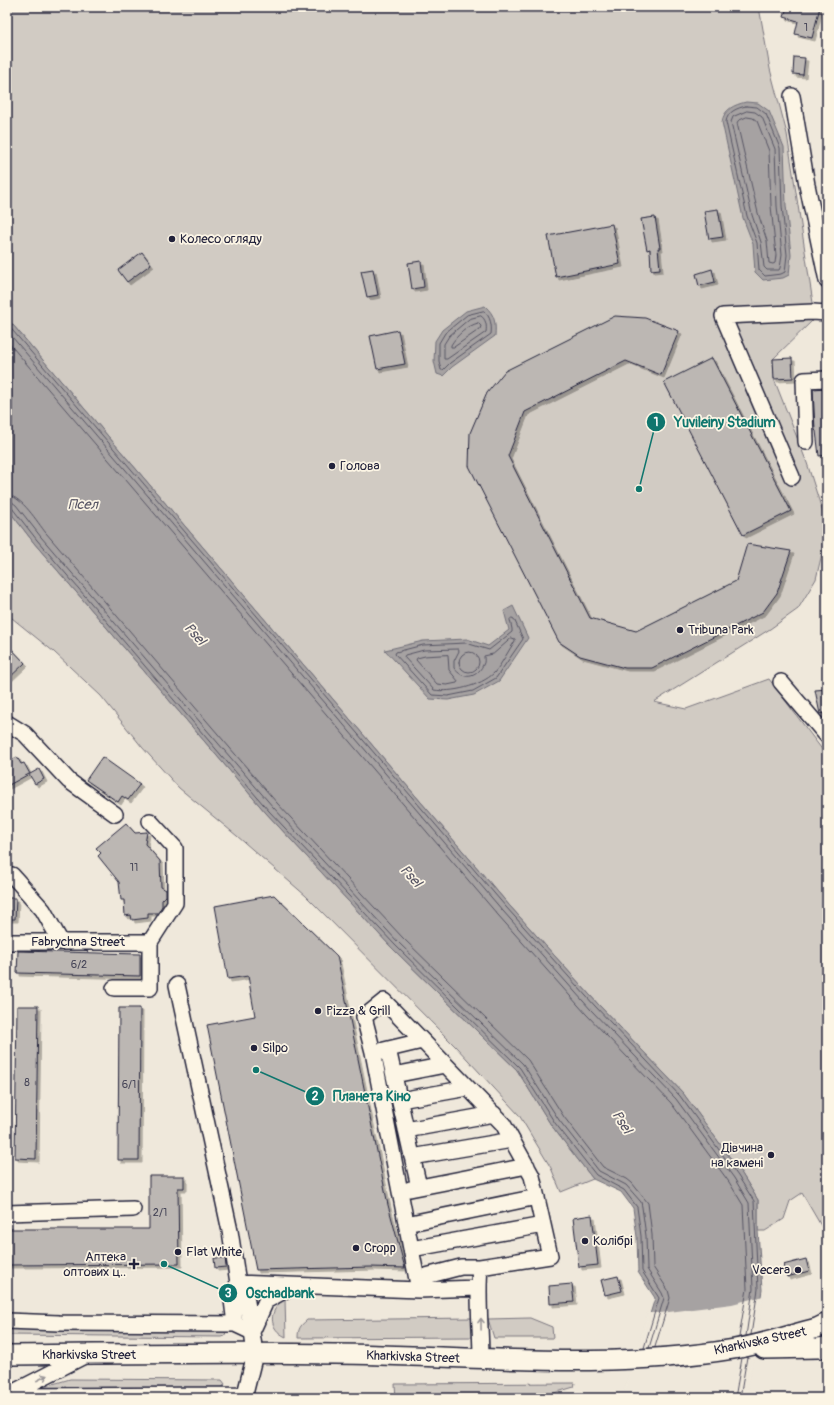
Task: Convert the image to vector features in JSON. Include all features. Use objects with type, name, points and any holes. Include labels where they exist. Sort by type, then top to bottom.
[{"type":"main road","name":"Kharkivska Street","points":[[7,1355],[334,1354],[481,1359],[598,1360],[664,1357],[735,1349],[822,1325]]},
{"type":"main road","points":[[735,1349],[822,1348]]},
{"type":"street","points":[[792,96],[807,185],[827,281]]},
{"type":"street","points":[[792,477],[723,316],[813,312],[827,313]]},
{"type":"street","points":[[806,442],[804,380],[827,379]]},
{"type":"street","points":[[781,682],[827,736]]},
{"type":"street","points":[[7,723],[25,734],[69,781],[115,814]]},
{"type":"street","points":[[114,988],[150,988],[150,942],[175,902],[176,848],[150,821]]},
{"type":"street","points":[[7,874],[12,875],[43,910],[61,942]]},
{"type":"street","name":"Fabrychna Street","points":[[7,942],[150,942]]},
{"type":"street","points":[[7,1396],[244,1396],[255,1354],[252,1332],[246,1296],[238,1283],[230,1231],[176,985]]},
{"type":"street","points":[[384,1001],[503,1124],[532,1176],[550,1256],[480,1267],[461,1268],[426,1276],[419,1290],[373,1052],[364,1017],[384,1001]]},
{"type":"street","points":[[373,1052],[422,1041]]},
{"type":"street","points":[[388,1049],[419,1187]]},
{"type":"street","points":[[394,1075],[445,1065]]},
{"type":"street","points":[[400,1100],[468,1088]]},
{"type":"street","points":[[406,1130],[494,1114]]},
{"type":"street","points":[[412,1157],[512,1140]]},
{"type":"street","points":[[400,1191],[527,1166]]},
{"type":"street","points":[[406,1224],[537,1197]]},
{"type":"street","points":[[7,1213],[133,1209]]},
{"type":"street","points":[[411,1249],[543,1225]]},
{"type":"street","points":[[480,1267],[478,1288],[481,1359]]},
{"type":"street","points":[[238,1283],[419,1290],[478,1288]]},
{"type":"street","points":[[234,1324],[232,1300],[238,1283]]},
{"type":"street","points":[[252,1332],[266,1301],[293,1286]]},
{"type":"street","points":[[7,1321],[67,1323],[234,1324],[252,1332]]},
{"type":"street","points":[[7,1396],[87,1354]]},
{"type":"shaded area","points":[[7,7],[759,7],[770,69],[787,134],[813,303],[814,319],[773,359],[774,379],[807,463],[824,516],[823,549],[816,579],[798,609],[770,629],[654,702],[686,709],[769,679],[827,756],[827,1236],[802,1193],[790,1201],[784,1219],[765,1231],[758,1231],[758,1200],[742,1174],[683,1093],[598,1004],[509,905],[7,318]]},
{"type":"shaded area","points":[[7,508],[34,543],[266,813],[392,948],[517,1070],[551,1125],[593,1179],[561,1192],[551,1168],[519,1115],[456,1047],[306,896],[179,788],[142,747],[101,696],[54,652],[7,614]]},
{"type":"shaded area","points":[[285,1299],[286,1337],[280,1334],[276,1329],[272,1319],[275,1308]]},
{"type":"shaded area","points":[[472,1318],[473,1337],[298,1338],[300,1328],[307,1320]]},
{"type":"shaded area","points":[[530,1318],[552,1327],[553,1338],[494,1338],[488,1319]]},
{"type":"shaded area","points":[[7,1327],[226,1331],[225,1336],[222,1337],[7,1335]]},
{"type":"shaded area","points":[[70,1379],[222,1380],[225,1384],[221,1389],[36,1389]]},
{"type":"shaded area","points":[[575,1383],[574,1387],[537,1398],[396,1398],[395,1384]]},
{"type":"shaded area","points":[[375,1395],[382,1398],[261,1398],[261,1396]]},
{"type":"water","points":[[746,102],[758,103],[769,111],[784,147],[786,205],[791,255],[789,275],[783,278],[763,280],[755,272],[753,244],[743,218],[722,122],[725,114],[730,108]]},
{"type":"water","points":[[485,306],[491,313],[494,320],[495,336],[452,367],[443,376],[437,374],[434,361],[435,341],[442,330],[466,311]]},
{"type":"water","name":"Псел","points":[[7,318],[509,905],[598,1004],[683,1093],[742,1174],[758,1200],[758,1231],[762,1290],[746,1389],[743,1398],[624,1398],[655,1298],[638,1272],[637,1237],[633,1208],[621,1192],[593,1179],[551,1125],[517,1070],[392,948],[266,813],[34,543],[7,508]]},
{"type":"water","points":[[513,606],[528,638],[499,681],[474,695],[448,700],[430,699],[385,650],[423,641],[467,639],[488,646],[509,630],[504,611]]},
{"type":"pier","points":[[763,1296],[747,1393],[717,1398],[622,1398],[648,1313],[661,1313],[732,1304]]},
{"type":"building","points":[[787,7],[820,7],[812,38],[795,34],[798,21],[784,17]]},
{"type":"building","points":[[794,57],[805,58],[803,75],[793,74]]},
{"type":"building","points":[[718,209],[723,237],[709,239],[704,211]]},
{"type":"building","points":[[655,217],[660,248],[658,248],[660,269],[651,270],[650,249],[647,250],[641,219]]},
{"type":"building","points":[[612,224],[620,264],[556,277],[548,236]]},
{"type":"building","points":[[142,252],[151,264],[127,282],[118,270]]},
{"type":"building","points":[[421,261],[424,287],[412,289],[408,263]]},
{"type":"building","points":[[373,269],[378,295],[367,297],[361,271]]},
{"type":"building","points":[[712,269],[715,282],[699,286],[696,274]]},
{"type":"building","points":[[615,316],[645,318],[679,331],[661,375],[626,361],[525,412],[508,456],[590,618],[636,631],[736,581],[747,544],[791,551],[777,593],[763,612],[652,668],[625,668],[580,656],[559,642],[469,466],[470,433],[487,393],[505,371]]},
{"type":"building","points":[[398,330],[405,364],[377,369],[370,336]]},
{"type":"building","points":[[712,358],[791,511],[743,535],[664,382]]},
{"type":"building","points":[[792,358],[793,378],[774,379],[773,359]]},
{"type":"building","points":[[827,388],[827,455],[819,456],[815,430],[813,389]]},
{"type":"building","points":[[7,644],[25,663],[7,680]]},
{"type":"building","points":[[827,689],[827,712],[820,714],[815,690]]},
{"type":"building","points":[[17,757],[21,764],[24,763],[30,774],[39,769],[44,779],[35,784],[29,774],[7,786],[7,762]]},
{"type":"building","points":[[102,757],[140,784],[128,800],[122,796],[118,802],[86,780]]},
{"type":"building","points":[[126,823],[135,833],[147,832],[145,844],[160,861],[161,887],[166,890],[166,896],[162,900],[162,906],[158,913],[148,913],[148,918],[132,920],[131,915],[125,916],[124,900],[121,900],[119,882],[98,856],[101,853],[96,848]]},
{"type":"building","points":[[274,895],[337,956],[388,1205],[405,1268],[371,1267],[256,1270],[207,1025],[255,1016],[248,976],[228,979],[215,906]]},
{"type":"building","points":[[7,898],[16,898],[15,919],[7,919]]},
{"type":"building","points":[[18,951],[140,954],[140,976],[17,973]]},
{"type":"building","points":[[17,1006],[38,1006],[36,1159],[15,1158]]},
{"type":"building","points":[[119,1008],[140,1008],[139,1160],[118,1160]]},
{"type":"building","points":[[149,1176],[184,1176],[184,1188],[178,1188],[179,1264],[7,1265],[8,1229],[149,1229]]},
{"type":"building","name":"Колібрі","points":[[592,1215],[598,1265],[579,1267],[573,1218]]},
{"type":"building","points":[[214,1258],[225,1258],[226,1267],[215,1268]]},
{"type":"building","points":[[806,1259],[809,1271],[787,1277],[783,1265]]},
{"type":"building","points":[[618,1276],[622,1291],[605,1295],[601,1280]]},
{"type":"building","points":[[572,1284],[574,1302],[550,1304],[549,1286]]},
{"type":"place","name":"Колесо огляду","points":[[172,239]]},
{"type":"place","name":"Голова","points":[[332,466]]},
{"type":"place","name":"Yuvileiny Stadium","points":[[639,489]]},
{"type":"place","name":"Tribuna Park","points":[[680,630]]},
{"type":"place","name":"Pizza & Grill","points":[[318,1011]]},
{"type":"place","name":"Silpo","points":[[254,1048]]},
{"type":"place","name":"Планета Кіно","points":[[256,1070]]},
{"type":"place","name":"Дівчина на камені","points":[[771,1155]]},
{"type":"place","name":"Колібрі","points":[[585,1241]]},
{"type":"place","name":"Cropp","points":[[356,1248]]},
{"type":"place","name":"Flat White","points":[[178,1252]]},
{"type":"place","name":"Аптека оптових ц..","points":[[134,1264]]},
{"type":"place","name":"Oschadbank","points":[[164,1264]]},
{"type":"place","name":"Vecera","points":[[798,1270]]},
{"type":"water label","name":"Psel","points":[[195,634]]},
{"type":"water label","name":"Psel","points":[[411,876]]},
{"type":"water label","name":"Psel","points":[[622,1122]]}]
